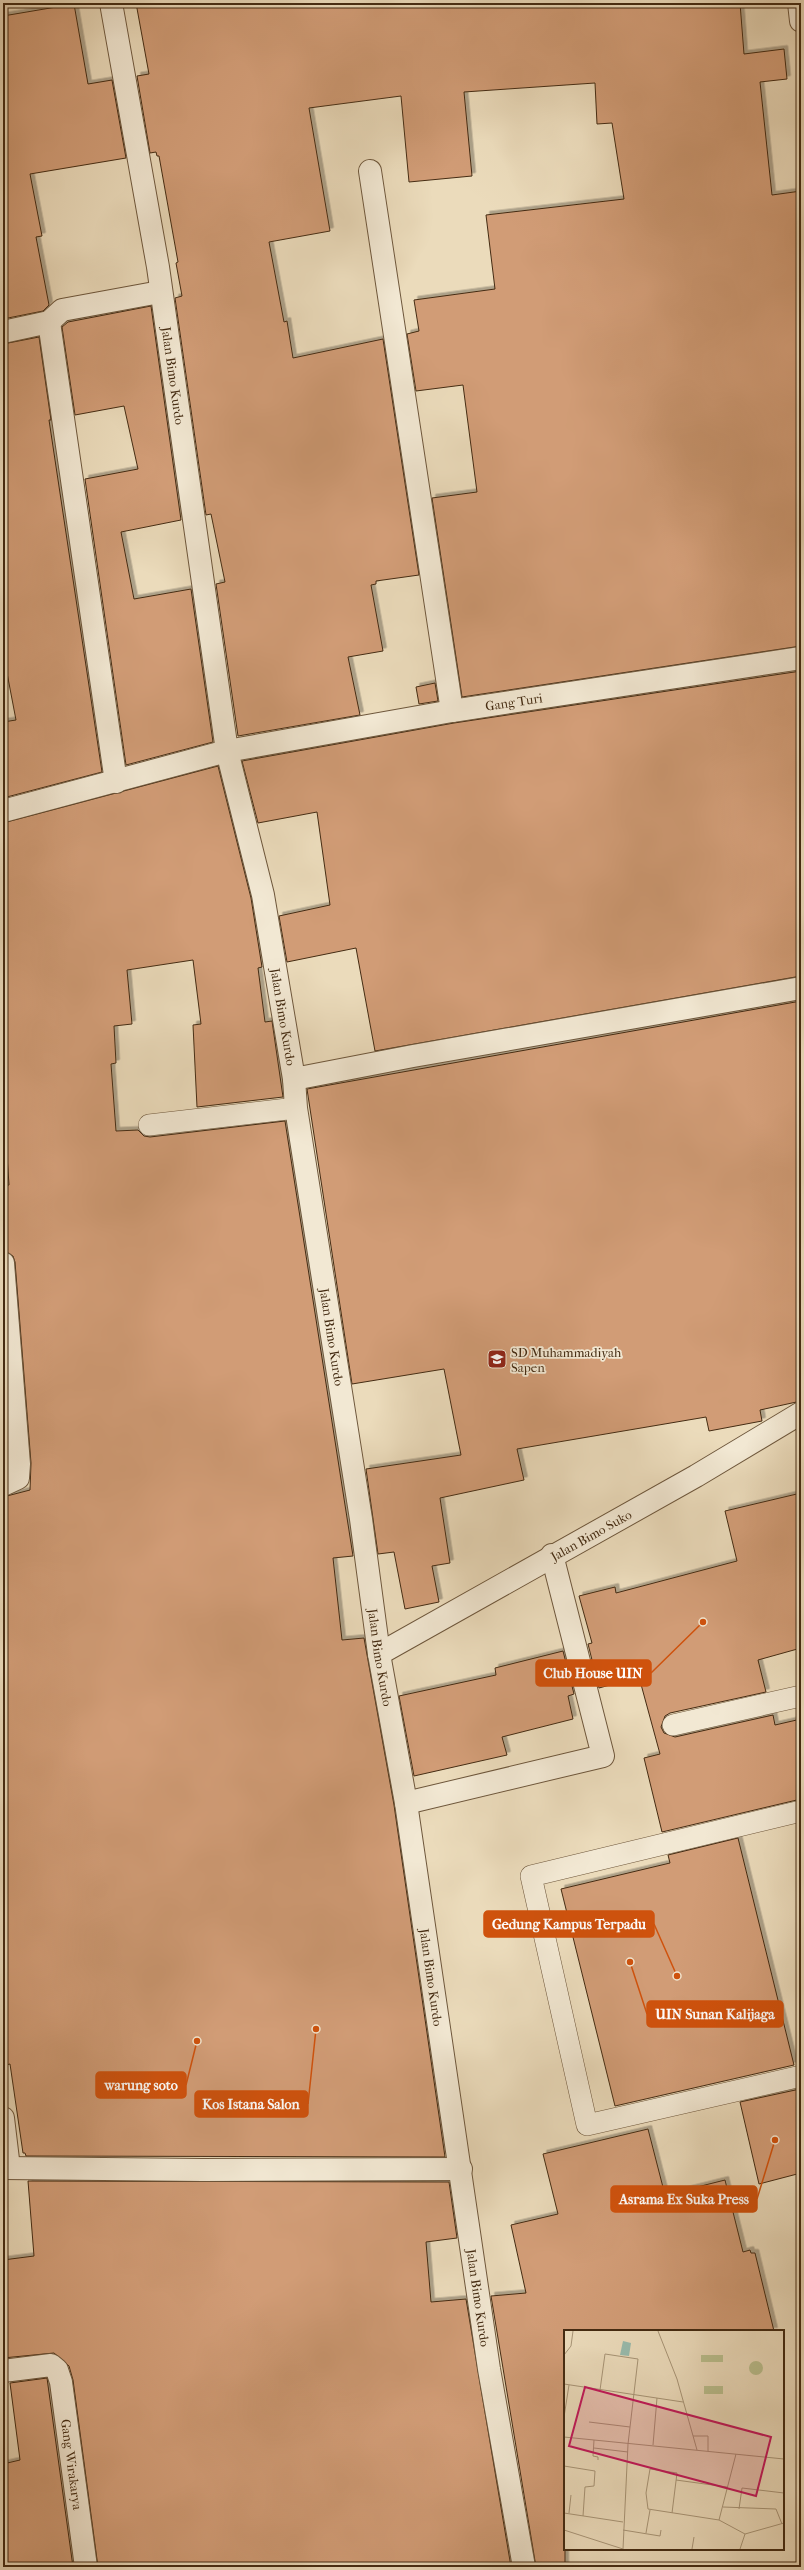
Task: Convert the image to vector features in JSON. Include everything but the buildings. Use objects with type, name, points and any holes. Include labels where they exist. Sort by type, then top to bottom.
[{"type":"street","name":"Jalan Bimo Kurdo","points":[[111,3],[158,267],[160,292],[227,751],[263,895],[294,1079],[296,1108],[360,1518],[379,1654],[406,1803],[461,2169],[489,2369],[524,2567]]},
{"type":"street","points":[[799,3],[801,21]]},
{"type":"street","points":[[370,170],[452,711]]},
{"type":"street","points":[[3,332],[48,322],[62,310],[160,292]]},
{"type":"street","points":[[48,322],[116,782]]},
{"type":"street","name":"Gang Turi","points":[[227,751],[452,711],[801,658]]},
{"type":"street","points":[[3,811],[116,782],[227,751]]},
{"type":"street","points":[[294,1079],[412,1056],[801,988]]},
{"type":"street","points":[[3,1263],[19,1464],[18,1478],[3,1485]]},
{"type":"street","name":"Jalan Bimo Suko","points":[[379,1654],[552,1555],[702,1472],[801,1413]]},
{"type":"street","points":[[406,1803],[603,1756],[552,1555]]},
{"type":"street","points":[[3,2118],[6,2168],[203,2170],[461,2169]]},
{"type":"street","name":"Gang Wirakarya","points":[[3,2371],[51,2365],[56,2370],[61,2382],[86,2567]]},
{"type":"lane","points":[[149,1125],[296,1108]]},
{"type":"lane","points":[[672,1725],[801,1696]]},
{"type":"lane","points":[[801,1811],[531,1876],[587,2125],[801,2076]]},
{"type":"place","name":"SD Muhammadiyah Sapen","points":[[497,1359]]},
{"type":"place","name":"Club House UIN","points":[[703,1622]]},
{"type":"place","name":"UIN Sunan Kalijaga","points":[[630,1962]]},
{"type":"place","name":"Gedung Kampus Terpadu","points":[[677,1976]]},
{"type":"place","name":"Kos Istana Salon","points":[[316,2029]]},
{"type":"place","name":"warung soto","points":[[197,2041]]},
{"type":"place","name":"Asrama Ex Suka Press","points":[[775,2140]]}]
